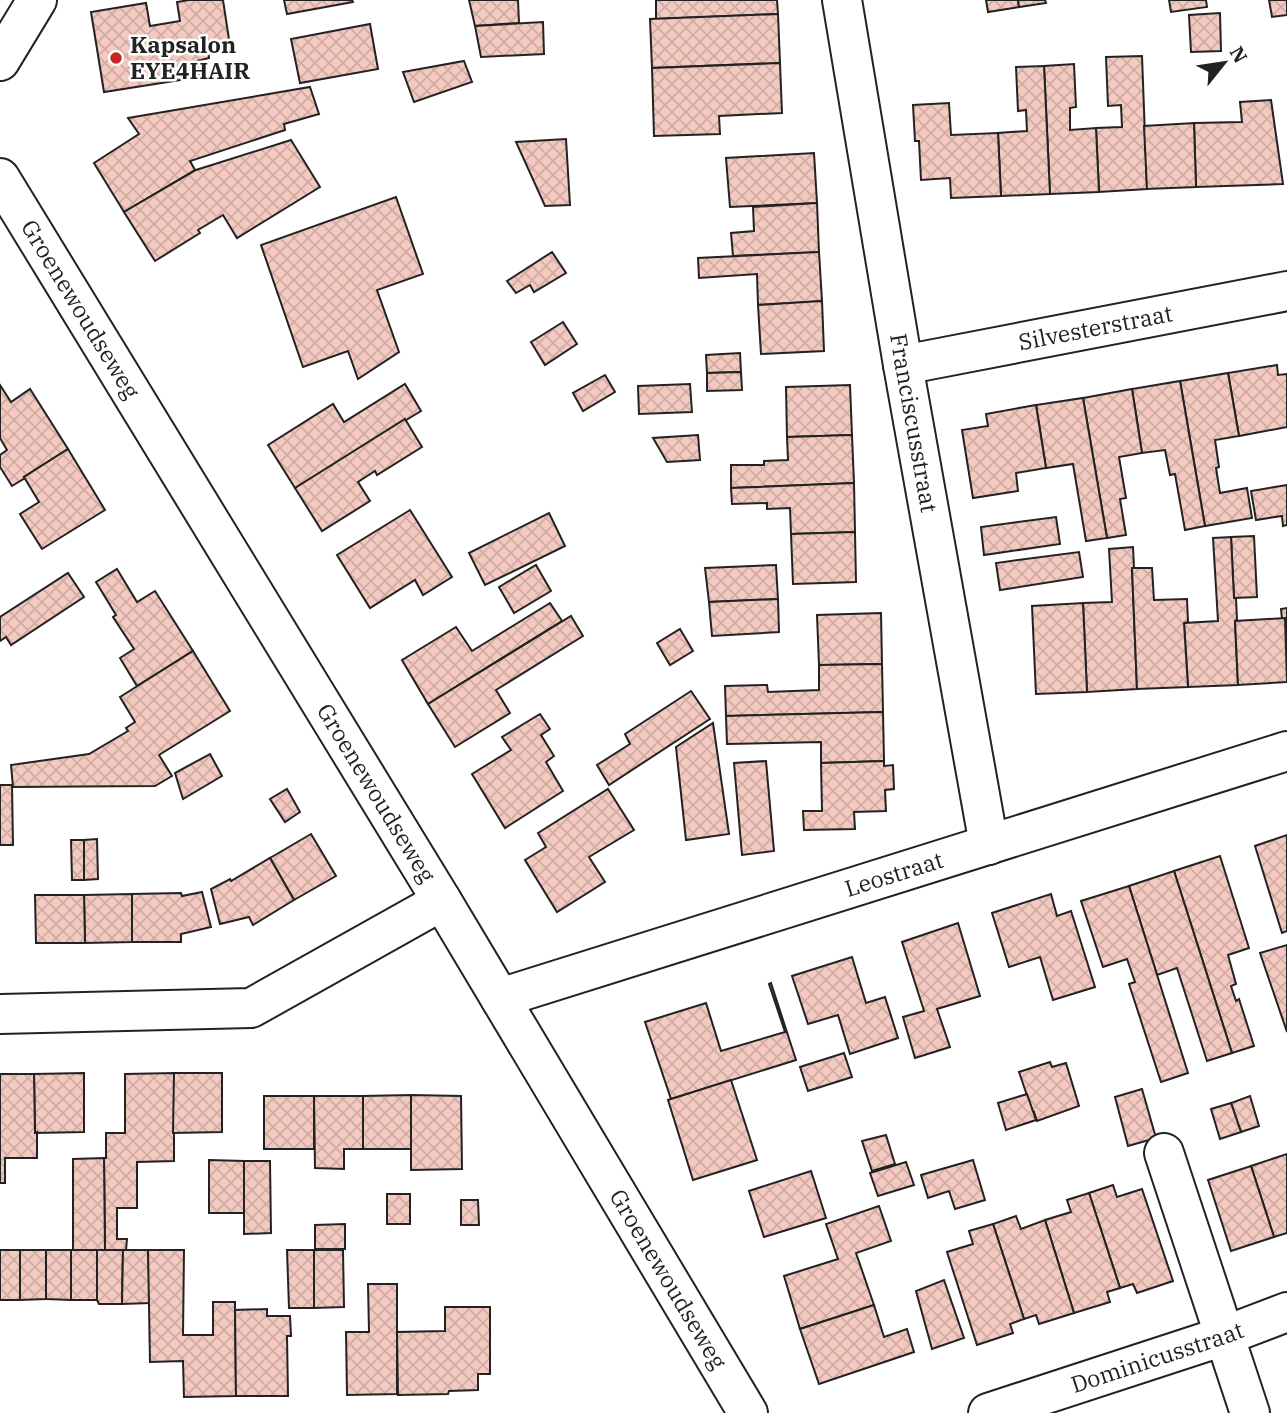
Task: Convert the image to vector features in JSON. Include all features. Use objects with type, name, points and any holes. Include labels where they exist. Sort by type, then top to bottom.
[{"type":"street","points":[[0,61],[37,0]]},
{"type":"street","name":"Franciscusstraat","points":[[842,0],[903,365],[989,845]]},
{"type":"street","name":"Groenewoudseweg","points":[[0,178],[442,901],[748,1413]]},
{"type":"street","name":"Silvesterstraat","points":[[903,365],[1287,291]]},
{"type":"street","name":"Leostraat","points":[[500,998],[1287,751]]},
{"type":"street","points":[[0,1014],[251,1008],[442,901]]},
{"type":"street","points":[[1164,1153],[1250,1413]]},
{"type":"street","name":"Dominicusstraat","points":[[988,1413],[1224,1336],[1287,1312]]},
{"type":"building","points":[[223,0],[230,46],[208,49],[209,58],[197,61],[200,77],[104,92],[91,12],[146,3],[150,26],[180,21],[177,2]]},
{"type":"building","points":[[284,0],[352,0],[353,2],[287,14]]},
{"type":"building","points":[[469,0],[518,0],[519,23],[475,26]]},
{"type":"building","points":[[656,0],[777,0],[778,14],[656,19]]},
{"type":"building","points":[[986,0],[1018,0],[1019,7],[988,12]]},
{"type":"building","points":[[1018,0],[1045,0],[1046,3],[1019,7]]},
{"type":"building","points":[[1169,0],[1206,0],[1207,7],[1171,12]]},
{"type":"building","points":[[1269,0],[1287,0],[1287,15],[1272,17]]},
{"type":"building","points":[[1220,13],[1221,51],[1191,52],[1189,15]]},
{"type":"building","points":[[778,14],[780,63],[652,68],[650,19]]},
{"type":"building","points":[[543,22],[544,54],[481,57],[475,26]]},
{"type":"building","points":[[370,24],[378,69],[300,83],[291,39]]},
{"type":"building","points":[[1142,56],[1147,189],[1099,192],[1096,128],[1122,127],[1121,105],[1108,106],[1106,57]]},
{"type":"building","points":[[464,61],[472,82],[414,102],[403,72]]},
{"type":"building","points":[[780,63],[782,113],[719,116],[720,134],[654,136],[652,68]]},
{"type":"building","points":[[1074,64],[1076,107],[1070,108],[1070,130],[1096,128],[1099,192],[1050,194],[1044,66]]},
{"type":"building","points":[[1044,66],[1050,194],[1001,196],[998,133],[1027,131],[1026,110],[1018,111],[1016,67]]},
{"type":"building","points":[[310,87],[319,114],[284,124],[285,130],[190,161],[195,170],[124,212],[94,163],[139,134],[128,118]]},
{"type":"building","points":[[1271,100],[1283,184],[1196,187],[1194,123],[1242,122],[1240,102]]},
{"type":"building","points":[[949,103],[951,135],[998,133],[1001,196],[951,198],[950,178],[921,180],[919,141],[915,141],[913,105]]},
{"type":"building","points":[[1194,123],[1196,187],[1147,189],[1144,126]]},
{"type":"building","points":[[566,139],[570,205],[545,206],[516,142]]},
{"type":"building","points":[[291,140],[320,187],[237,238],[223,215],[155,261],[124,212],[196,170]]},
{"type":"building","points":[[814,153],[817,203],[730,207],[726,158]]},
{"type":"building","points":[[396,197],[423,274],[377,290],[399,352],[358,379],[348,351],[303,367],[261,245]]},
{"type":"building","points":[[817,203],[819,252],[733,256],[731,233],[754,231],[753,207]]},
{"type":"building","points":[[552,252],[566,273],[534,292],[530,285],[516,293],[507,281]]},
{"type":"building","points":[[819,252],[822,301],[758,305],[757,274],[699,278],[698,258]]},
{"type":"building","points":[[822,301],[824,351],[761,354],[758,305]]},
{"type":"building","points":[[563,322],[577,344],[545,365],[531,342]]},
{"type":"building","points":[[740,353],[741,372],[707,373],[706,355]]},
{"type":"building","points":[[1277,365],[1278,375],[1287,374],[1287,427],[1239,436],[1228,373]]},
{"type":"building","points":[[741,372],[742,390],[707,391],[707,373]]},
{"type":"building","points":[[1228,373],[1239,436],[1215,440],[1220,493],[1247,488],[1252,518],[1205,526],[1180,381]]},
{"type":"building","points":[[605,375],[615,392],[583,411],[573,393]]},
{"type":"building","points":[[1180,381],[1205,526],[1185,530],[1175,474],[1170,475],[1165,450],[1142,453],[1132,389]]},
{"type":"building","points":[[405,384],[421,411],[295,488],[268,445],[333,404],[344,422]]},
{"type":"building","points":[[690,384],[692,412],[639,414],[638,386]]},
{"type":"building","points":[[0,385],[11,402],[30,389],[68,449],[12,486],[0,467],[0,455],[7,450],[0,438]]},
{"type":"building","points":[[850,385],[852,435],[787,437],[786,387]]},
{"type":"building","points":[[1132,389],[1142,453],[1119,457],[1126,498],[1120,499],[1126,535],[1107,538],[1083,398]]},
{"type":"building","points":[[1083,398],[1107,538],[1086,541],[1073,464],[1046,468],[1036,405]]},
{"type":"building","points":[[1036,405],[1046,468],[1016,473],[1018,491],[973,498],[962,430],[988,426],[986,414]]},
{"type":"building","points":[[405,419],[422,447],[377,475],[375,471],[358,482],[370,501],[322,531],[295,488]]},
{"type":"building","points":[[698,435],[700,460],[667,462],[653,438]]},
{"type":"building","points":[[852,435],[854,483],[731,488],[731,465],[764,465],[764,461],[788,460],[787,437]]},
{"type":"building","points":[[68,449],[105,510],[42,549],[20,514],[39,502],[24,477]]},
{"type":"building","points":[[854,483],[855,532],[791,534],[790,508],[767,509],[767,503],[732,504],[731,488]]},
{"type":"building","points":[[1287,485],[1287,525],[1283,526],[1282,516],[1256,520],[1251,491]]},
{"type":"building","points":[[410,510],[452,577],[423,595],[415,580],[370,608],[337,555]]},
{"type":"building","points":[[549,513],[565,546],[485,585],[469,553]]},
{"type":"building","points":[[1056,517],[1060,544],[984,555],[981,527]]},
{"type":"building","points":[[855,532],[856,582],[793,584],[791,534]]},
{"type":"building","points":[[1254,536],[1257,597],[1234,598],[1231,537]]},
{"type":"building","points":[[1231,537],[1236,598],[1238,685],[1188,687],[1184,623],[1218,621],[1213,538]]},
{"type":"building","points":[[1133,547],[1137,689],[1087,692],[1083,603],[1112,602],[1109,549]]},
{"type":"building","points":[[1079,552],[1083,577],[1000,590],[996,563]]},
{"type":"building","points":[[536,565],[551,591],[514,613],[499,587]]},
{"type":"building","points":[[776,565],[778,599],[709,602],[705,568]]},
{"type":"building","points":[[1132,568],[1152,568],[1154,600],[1187,599],[1188,622],[1184,623],[1188,687],[1137,689]]},
{"type":"building","points":[[117,569],[137,602],[155,591],[193,651],[137,686],[120,658],[134,649],[113,617],[116,615],[96,582]]},
{"type":"building","points":[[68,573],[84,597],[11,645],[6,637],[0,641],[0,617]]},
{"type":"building","points":[[778,599],[779,632],[712,636],[709,602]]},
{"type":"building","points":[[550,603],[562,621],[428,704],[402,660],[456,627],[472,651]]},
{"type":"building","points":[[1083,603],[1087,692],[1036,694],[1032,606]]},
{"type":"building","points":[[1287,608],[1287,659],[1285,618],[1282,619],[1281,609]]},
{"type":"building","points":[[881,613],[882,664],[819,665],[817,615]]},
{"type":"building","points":[[571,616],[583,636],[496,690],[510,713],[455,747],[428,704]]},
{"type":"building","points":[[1285,618],[1287,682],[1238,685],[1235,621]]},
{"type":"building","points":[[680,629],[693,651],[670,665],[657,643]]},
{"type":"building","points":[[193,651],[230,711],[159,755],[172,776],[155,786],[13,787],[11,765],[89,754],[128,731],[126,728],[135,722],[120,697]]},
{"type":"building","points":[[882,664],[883,712],[726,716],[725,686],[767,685],[768,692],[819,690],[819,665]]},
{"type":"building","points":[[691,691],[710,719],[609,785],[597,765],[630,744],[625,734]]},
{"type":"building","points":[[883,712],[884,761],[821,763],[821,742],[727,744],[726,716]]},
{"type":"building","points":[[540,714],[550,729],[541,735],[554,756],[546,762],[563,791],[505,828],[472,774],[511,750],[502,737]]},
{"type":"building","points":[[713,723],[729,834],[686,840],[676,747]]},
{"type":"building","points":[[210,754],[222,776],[183,799],[175,773]]},
{"type":"building","points":[[766,761],[774,851],[742,855],[734,763]]},
{"type":"building","points":[[884,761],[884,766],[893,765],[894,789],[885,790],[886,811],[854,812],[855,829],[804,830],[803,811],[822,811],[821,763]]},
{"type":"building","points":[[0,785],[12,785],[13,845],[0,845]]},
{"type":"building","points":[[287,789],[300,812],[285,822],[270,799]]},
{"type":"building","points":[[608,789],[634,830],[589,857],[605,882],[557,912],[525,860],[546,847],[538,833]]},
{"type":"building","points":[[311,834],[336,876],[294,900],[270,858]]},
{"type":"building","points":[[1287,835],[1287,931],[1282,933],[1255,846]]},
{"type":"building","points":[[97,839],[98,879],[84,880],[84,840]]},
{"type":"building","points":[[71,840],[84,840],[84,880],[72,880]]},
{"type":"building","points":[[1220,856],[1249,948],[1228,955],[1236,984],[1231,986],[1236,1001],[1239,999],[1254,1046],[1232,1053],[1174,871]]},
{"type":"building","points":[[270,858],[294,900],[253,925],[249,917],[220,924],[211,889],[230,879],[231,881]]},
{"type":"building","points":[[1174,871],[1232,1053],[1207,1061],[1177,968],[1157,975],[1129,886]]},
{"type":"building","points":[[1129,886],[1188,1073],[1161,1082],[1129,984],[1135,982],[1127,959],[1103,967],[1081,901]]},
{"type":"building","points":[[202,892],[211,927],[181,934],[181,942],[132,942],[132,894],[181,893],[182,896]]},
{"type":"building","points":[[132,894],[132,942],[85,943],[84,895]]},
{"type":"building","points":[[1051,894],[1057,916],[1071,911],[1095,987],[1053,1000],[1040,957],[1009,967],[992,913]]},
{"type":"building","points":[[35,895],[84,895],[85,943],[36,943]]},
{"type":"building","points":[[958,923],[980,996],[937,1009],[950,1047],[915,1058],[903,1017],[924,1011],[902,942]]},
{"type":"building","points":[[1287,945],[1287,1032],[1260,953]]},
{"type":"building","points":[[852,957],[866,1003],[885,997],[898,1038],[850,1054],[838,1015],[808,1024],[792,976]]},
{"type":"building","points":[[771,983],[796,1060],[671,1099],[645,1022],[706,1003],[721,1051],[785,1032],[769,984]]},
{"type":"building","points":[[844,1053],[852,1077],[808,1091],[800,1067]]},
{"type":"building","points":[[1050,1062],[1052,1067],[1066,1063],[1079,1106],[1037,1121],[1019,1072]]},
{"type":"building","points":[[84,1073],[84,1132],[35,1133],[34,1074]]},
{"type":"building","points":[[174,1073],[174,1161],[137,1162],[137,1208],[117,1208],[117,1239],[127,1239],[126,1250],[105,1250],[106,1133],[125,1133],[125,1074]]},
{"type":"building","points":[[174,1073],[222,1073],[222,1132],[173,1133]]},
{"type":"building","points":[[0,1074],[34,1074],[35,1133],[37,1132],[37,1158],[5,1158],[5,1183],[0,1183]]},
{"type":"building","points":[[731,1080],[757,1160],[693,1180],[668,1100]]},
{"type":"building","points":[[1142,1089],[1156,1138],[1128,1146],[1115,1097]]},
{"type":"building","points":[[1027,1094],[1036,1120],[1006,1130],[998,1103]]},
{"type":"building","points":[[411,1095],[412,1149],[363,1149],[363,1096]]},
{"type":"building","points":[[411,1095],[461,1096],[462,1169],[411,1170]]},
{"type":"building","points":[[264,1096],[314,1096],[314,1149],[264,1149]]},
{"type":"building","points":[[314,1096],[363,1096],[363,1149],[344,1149],[344,1169],[315,1168]]},
{"type":"building","points":[[1250,1096],[1259,1126],[1241,1132],[1231,1103]]},
{"type":"building","points":[[1231,1103],[1241,1132],[1220,1139],[1211,1109]]},
{"type":"building","points":[[886,1135],[895,1164],[872,1171],[862,1141]]},
{"type":"building","points":[[1287,1154],[1287,1233],[1274,1237],[1251,1166]]},
{"type":"building","points":[[104,1158],[105,1250],[73,1250],[73,1159]]},
{"type":"building","points":[[209,1160],[244,1161],[244,1213],[209,1213]]},
{"type":"building","points":[[973,1160],[985,1200],[955,1209],[949,1191],[928,1198],[921,1175]]},
{"type":"building","points":[[244,1161],[270,1161],[271,1233],[244,1234]]},
{"type":"building","points":[[906,1162],[914,1185],[878,1196],[870,1173]]},
{"type":"building","points":[[1251,1166],[1274,1237],[1231,1251],[1208,1180]]},
{"type":"building","points":[[811,1171],[826,1218],[764,1237],[749,1191]]},
{"type":"building","points":[[1113,1185],[1117,1197],[1142,1189],[1173,1281],[1137,1293],[1133,1284],[1120,1288],[1089,1193]]},
{"type":"building","points":[[1089,1193],[1120,1288],[1107,1292],[1110,1302],[1074,1313],[1045,1220],[1071,1212],[1067,1200]]},
{"type":"building","points":[[387,1194],[410,1194],[410,1224],[387,1224]]},
{"type":"building","points":[[461,1200],[478,1200],[479,1225],[461,1225]]},
{"type":"building","points":[[879,1206],[891,1241],[856,1253],[874,1305],[800,1329],[784,1276],[838,1259],[826,1224]]},
{"type":"building","points":[[1016,1216],[1021,1229],[1045,1220],[1074,1313],[1039,1324],[1036,1315],[1024,1319],[993,1224]]},
{"type":"building","points":[[345,1224],[345,1249],[315,1249],[315,1225]]},
{"type":"building","points":[[993,1224],[1024,1319],[1010,1324],[1013,1333],[977,1345],[947,1252],[973,1244],[969,1231]]},
{"type":"building","points":[[0,1250],[20,1250],[20,1300],[0,1300]]},
{"type":"building","points":[[20,1250],[46,1250],[46,1299],[20,1300]]},
{"type":"building","points":[[46,1250],[71,1250],[71,1300],[46,1299]]},
{"type":"building","points":[[71,1250],[97,1250],[97,1300],[71,1300]]},
{"type":"building","points":[[97,1250],[123,1250],[122,1304],[99,1304],[97,1300]]},
{"type":"building","points":[[123,1250],[148,1250],[150,1303],[122,1304]]},
{"type":"building","points":[[148,1250],[184,1250],[183,1335],[213,1335],[213,1302],[235,1302],[236,1396],[184,1397],[183,1361],[150,1362]]},
{"type":"building","points":[[287,1250],[314,1250],[314,1308],[289,1308]]},
{"type":"building","points":[[314,1250],[343,1250],[344,1307],[314,1308]]},
{"type":"building","points":[[944,1280],[964,1338],[932,1349],[916,1291]]},
{"type":"building","points":[[368,1284],[397,1284],[397,1394],[347,1395],[346,1332],[369,1332]]},
{"type":"building","points":[[874,1305],[884,1337],[907,1329],[914,1352],[819,1384],[800,1329]]},
{"type":"building","points":[[445,1307],[490,1307],[490,1374],[478,1374],[478,1390],[449,1391],[448,1394],[398,1395],[397,1332],[445,1331]]},
{"type":"building","points":[[267,1309],[267,1316],[290,1316],[291,1336],[287,1336],[288,1396],[236,1396],[235,1310]]},
{"type":"place","name":"Kapsalon EYE4HAIR","points":[[116,58]]}]
